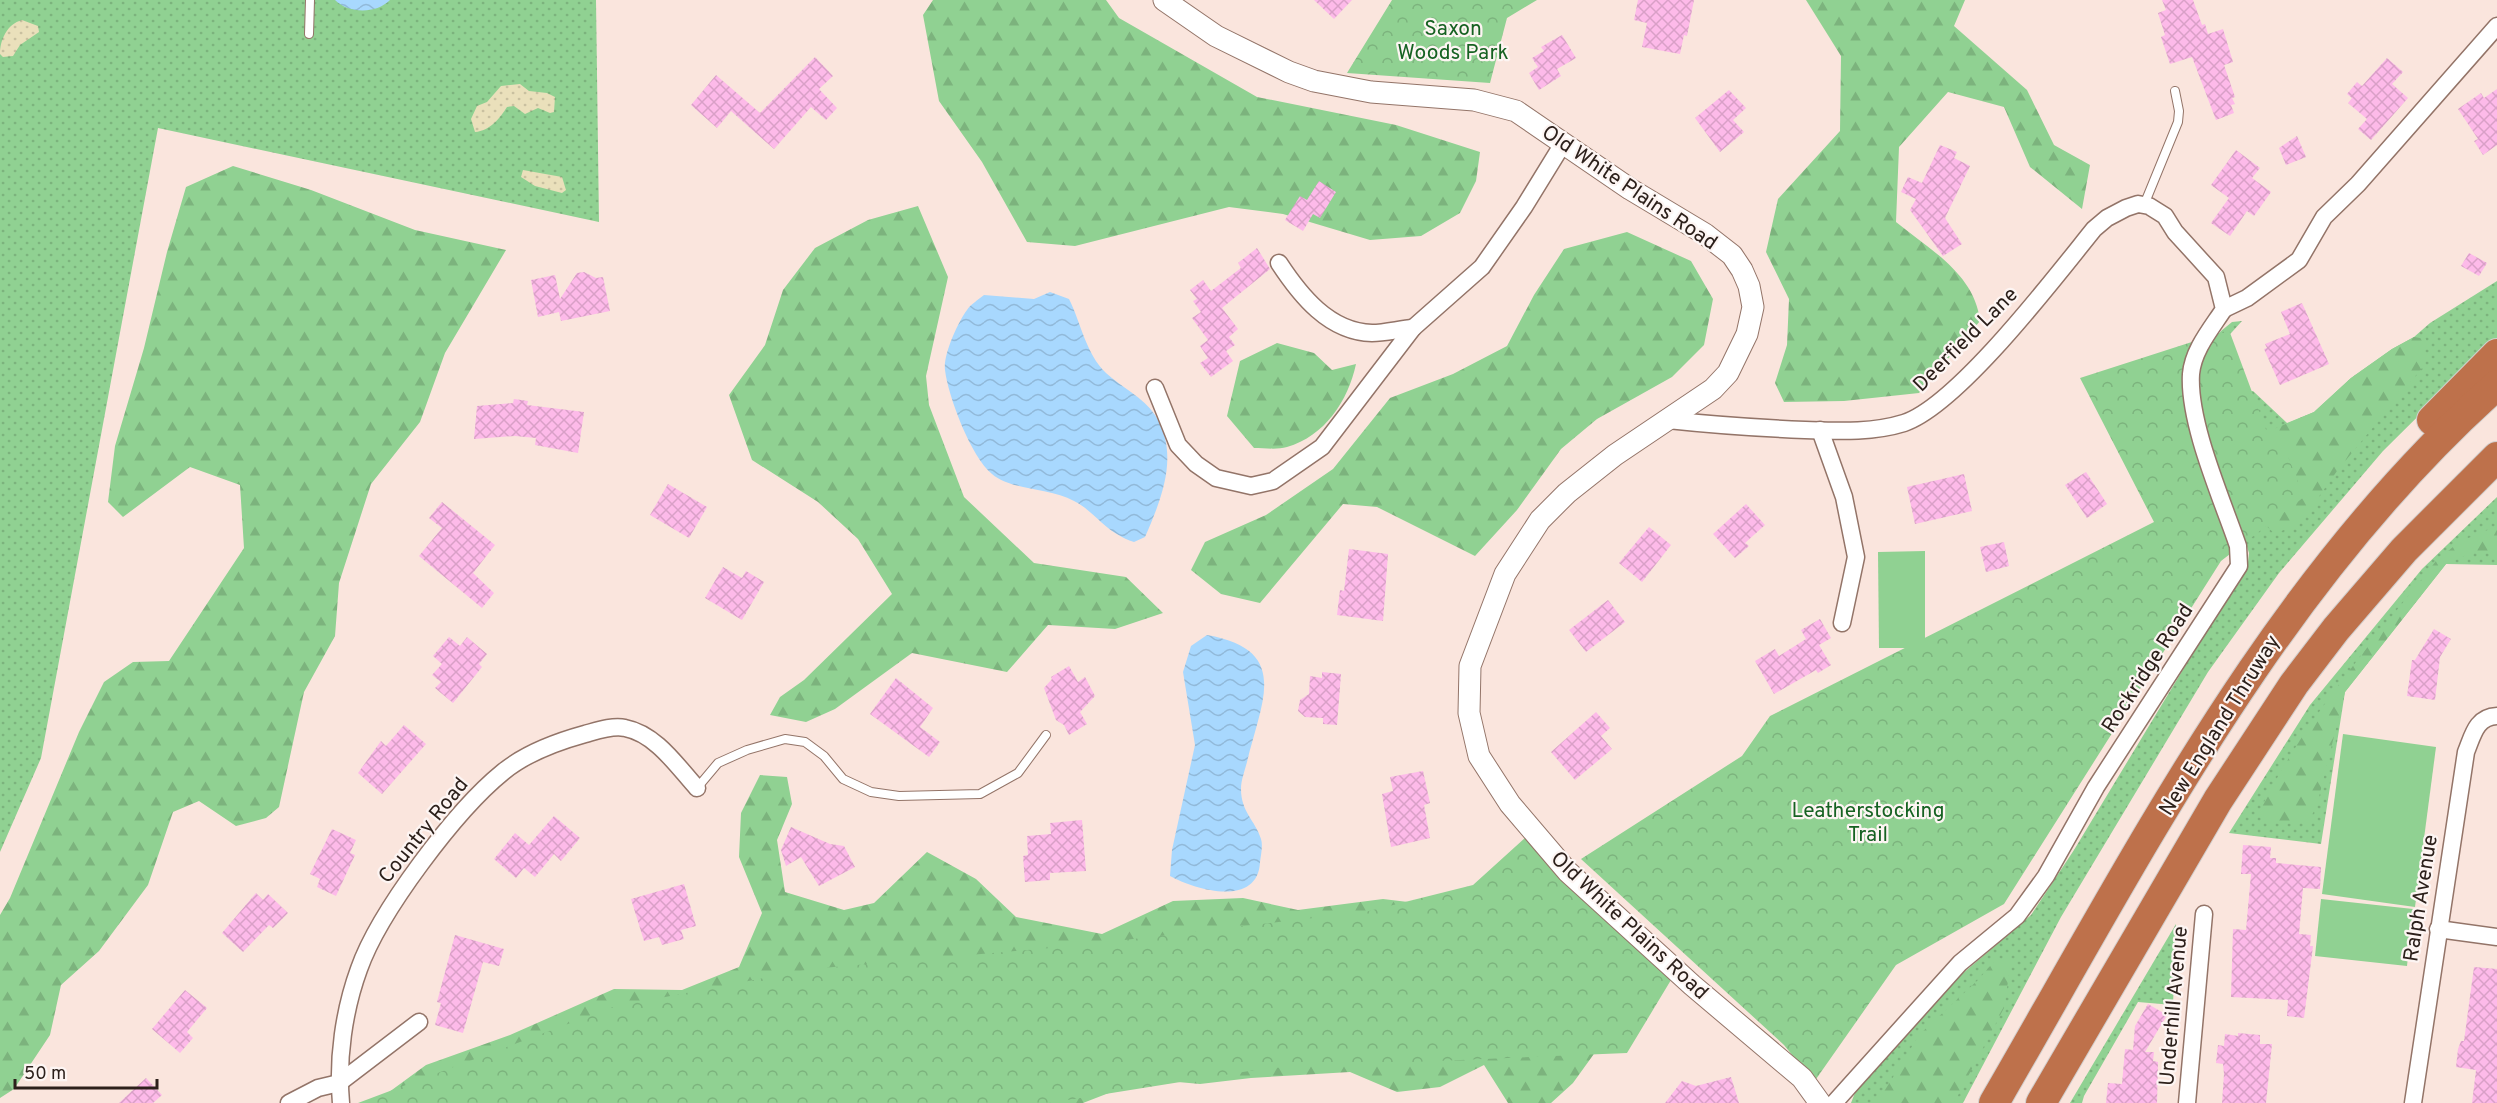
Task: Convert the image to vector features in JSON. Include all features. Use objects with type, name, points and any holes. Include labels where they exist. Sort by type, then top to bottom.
[{"type":"highway","points":[[2342,547],[2365,508],[2417,437],[2446,404],[2497,354]]},
{"type":"highway","name":"New England Thruway","points":[[1994,1103],[2221,716],[2279,629],[2342,547],[2411,469],[2497,385]]},
{"type":"highway","name":"New England Thruway","points":[[2041,1103],[2200,829],[2288,693],[2336,629],[2404,550],[2497,457]]},
{"type":"street","name":"Old White Plains Road","points":[[1164,0],[1216,36],[1289,72],[1314,81],[1371,92],[1495,103],[1516,111],[1732,255],[1749,286],[1753,308],[1747,334],[1728,373],[1713,389],[1615,455],[1567,493],[1540,520],[1505,574],[1488,613],[1470,666],[1469,713],[1479,756],[1510,804],[1568,872],[1692,985],[1802,1078],[1820,1103]]},
{"type":"street","points":[[2146,205],[2165,216],[2175,232],[2216,277],[2224,309],[2247,298],[2299,260],[2324,217],[2358,184],[2497,26]]},
{"type":"street","points":[[1155,388],[1178,445],[1196,464],[1216,478],[1251,486],[1273,481],[1322,447],[1413,328],[1482,267],[1524,207],[1564,142]]},
{"type":"street","name":"Deerfield Lane","points":[[1668,420],[1735,428],[1820,430],[1870,430],[1905,423],[1921,415],[1953,389],[1986,356],[2094,229],[2107,218],[2126,208],[2138,204],[2146,205]]},
{"type":"street","points":[[1279,263],[1294,286],[1320,313],[1340,325],[1370,333],[1413,328]]},
{"type":"street","name":"Rockridge Road","points":[[1834,1103],[1960,963],[2017,916],[2046,876],[2096,787],[2239,566],[2238,546],[2198,430],[2191,374],[2199,347],[2224,309]]},
{"type":"street","points":[[1820,430],[1844,497],[1856,558],[1842,623]]},
{"type":"street","name":"Ralph Avenue","points":[[2413,1103],[2466,752],[2477,724],[2487,717],[2497,717]]},
{"type":"street","name":"Country Road","points":[[341,1103],[339,1083],[351,994],[360,966],[395,900],[466,807],[503,771],[523,758],[566,739],[598,730],[624,728],[653,740],[698,788]]},
{"type":"street","name":"Underhill Avenue","points":[[2187,1103],[2204,914]]},
{"type":"street","points":[[2438,929],[2497,937]]},
{"type":"street","points":[[289,1103],[318,1088],[339,1083],[419,1022]]},
{"type":"lane","points":[[309,34],[310,0]]},
{"type":"lane","points":[[2146,205],[2178,122],[2179,111],[2175,91]]},
{"type":"lane","points":[[698,788],[718,763],[747,750],[785,740],[805,742],[824,756],[843,779],[872,792],[899,796],[980,794],[1018,773],[1046,735]]},
{"type":"green space","points":[[0,0],[596,0],[599,222],[158,128],[41,758],[0,852]]},
{"type":"green space","points":[[933,0],[1106,0],[1119,18],[1257,97],[1396,125],[1480,152],[1476,181],[1460,213],[1421,236],[1370,240],[1283,214],[1229,207],[1075,246],[1027,242],[982,162],[939,101],[923,15]]},
{"type":"green space","name":"Saxon Woods Park","points":[[1392,0],[1537,0],[1507,18],[1490,83],[1347,73]]},
{"type":"green space","points":[[1806,0],[1965,0],[1954,26],[2027,90],[2054,145],[2090,165],[2082,209],[2030,167],[2004,107],[1948,92],[1899,147],[1896,222],[1936,253],[1960,276],[1976,304],[1980,321],[1919,393],[1844,401],[1784,402],[1775,383],[1787,345],[1789,299],[1766,252],[1778,199],[1840,131],[1841,56]]},
{"type":"green space","points":[[233,166],[311,190],[415,230],[506,250],[445,353],[420,422],[371,484],[339,583],[335,636],[304,692],[279,807],[266,818],[236,826],[199,801],[173,812],[148,885],[99,951],[61,985],[50,1035],[14,1089],[0,1098],[0,915],[10,898],[79,732],[104,682],[133,662],[169,661],[244,548],[240,485],[190,467],[123,517],[108,502],[115,446],[144,348],[167,252],[186,187]]},
{"type":"green space","points":[[918,206],[948,277],[926,376],[929,405],[964,497],[1034,563],[1126,577],[1163,613],[1115,629],[1048,625],[1007,672],[912,653],[835,709],[806,722],[770,715],[780,697],[804,680],[892,594],[858,539],[818,502],[752,460],[729,395],[765,345],[783,290],[815,248],[868,220]]},
{"type":"green space","points":[[1627,232],[1691,261],[1713,299],[1704,345],[1672,377],[1597,419],[1561,449],[1517,510],[1475,556],[1377,507],[1343,504],[1260,603],[1221,594],[1191,570],[1205,542],[1266,515],[1333,469],[1390,398],[1453,374],[1507,346],[1534,295],[1564,249]]},
{"type":"green space","points":[[2497,281],[2497,338],[2383,451],[2279,573],[2208,672],[2061,917],[1963,1103],[1851,1103],[1858,1085],[1934,998],[2031,915],[2074,850],[2248,562],[2249,553],[2201,404],[2207,349],[2221,331],[2232,322],[2242,321],[2213,353],[2232,392],[2253,391],[2287,423],[2314,412],[2351,378],[2392,349],[2414,337],[2430,323]]},
{"type":"green space","name":"Leatherstocking Trail","points":[[2229,330],[2268,435],[2278,431],[2304,497],[2221,561],[2004,904],[1896,965],[1814,1082],[1784,1045],[1581,859],[1742,756],[1770,716],[2154,522],[2080,378]]},
{"type":"green space","points":[[2414,337],[2426,339],[2422,368],[2337,471],[2301,522],[2275,534],[2249,510],[2267,432],[2314,412],[2351,378],[2392,349]]},
{"type":"green space","points":[[1277,343],[1314,353],[1332,370],[1356,364],[1341,404],[1313,435],[1283,448],[1254,448],[1227,416],[1240,361]]},
{"type":"green space","points":[[2497,497],[2497,565],[2446,564],[2345,692],[2321,844],[2229,833],[2310,705],[2422,569]]},
{"type":"green space","points":[[2497,526],[2497,551],[2471,553],[2446,564],[2345,692],[2317,805],[2309,821],[2280,824],[2264,819],[2261,808],[2299,743],[2342,680],[2389,620],[2436,561],[2459,542]]},
{"type":"green space","points":[[1925,551],[1925,648],[1879,648],[1878,552]]},
{"type":"green space","points":[[2343,734],[2436,747],[2415,907],[2322,894]]},
{"type":"green space","points":[[760,775],[787,777],[792,804],[777,840],[785,892],[844,910],[874,903],[927,852],[976,879],[1016,917],[1102,934],[1173,901],[1243,898],[1298,910],[1383,899],[1491,912],[1635,997],[1573,1083],[1551,1103],[1508,1103],[1484,1065],[1440,1087],[1397,1092],[1350,1072],[1251,1078],[1200,1084],[1145,1079],[1083,1103],[383,1103],[385,1095],[426,1065],[510,1035],[614,989],[682,990],[739,967],[762,913],[739,857],[741,813]]},
{"type":"green space","points":[[1527,836],[1671,980],[1627,1053],[1268,1068],[1049,1103],[358,1103],[613,1007],[811,969],[1073,946],[1365,912],[1473,885]]},
{"type":"green space","points":[[2321,899],[2413,909],[2407,966],[2315,956]]},
{"type":"green space","points":[[2176,924],[2173,1005],[2138,1002],[2082,1103],[2070,1103]]},
{"type":"green space","points":[[1997,958],[2011,961],[2004,1008],[1954,1103],[1877,1103],[1919,1035],[1978,980]]},
{"type":"sand","points":[[22,20],[38,26],[39,32],[20,45],[13,56],[3,57],[0,49],[5,33],[12,25]]},
{"type":"sand","points":[[520,84],[529,91],[547,93],[555,97],[554,112],[550,113],[538,108],[525,114],[514,106],[507,107],[490,127],[475,132],[471,119],[477,106],[487,102],[501,86]]},
{"type":"sand","points":[[523,170],[562,177],[566,190],[562,193],[535,186],[521,177]]},
{"type":"water","points":[[335,0],[390,0],[370,10],[355,10]]},
{"type":"water","points":[[1050,292],[1069,299],[1093,357],[1106,373],[1150,409],[1162,430],[1167,460],[1162,492],[1145,537],[1134,542],[1115,533],[1074,501],[1053,493],[1010,483],[992,474],[976,454],[956,410],[947,381],[946,356],[959,322],[969,308],[984,295],[1034,299]]},
{"type":"water","points":[[1207,635],[1234,642],[1251,653],[1261,666],[1264,682],[1259,719],[1241,789],[1243,804],[1261,839],[1260,862],[1257,876],[1249,886],[1237,890],[1209,890],[1170,876],[1172,850],[1195,745],[1183,672],[1191,646]]},
{"type":"building","points":[[1314,0],[1352,0],[1334,19]]},
{"type":"building","points":[[1638,0],[1694,0],[1687,36],[1684,35],[1680,54],[1642,47],[1647,23],[1634,20]]},
{"type":"building","points":[[2162,0],[2193,0],[2202,25],[2205,24],[2208,34],[2223,29],[2233,62],[2224,65],[2235,97],[2232,98],[2235,104],[2231,105],[2234,113],[2216,120],[2192,57],[2170,64],[2161,37],[2165,35],[2158,13],[2166,10]]},
{"type":"building","points":[[1562,35],[1576,58],[1557,69],[1561,76],[1539,90],[1529,73],[1538,67],[1532,58],[1544,51],[1541,47]]},
{"type":"building","points":[[815,57],[833,76],[819,89],[837,108],[826,120],[811,107],[774,149],[731,111],[717,128],[691,105],[716,75],[760,113]]},
{"type":"building","points":[[2387,58],[2403,72],[2392,84],[2408,98],[2371,140],[2358,129],[2367,119],[2348,103],[2352,98],[2347,94],[2357,82],[2362,86]]},
{"type":"building","points":[[2497,89],[2497,145],[2483,155],[2474,141],[2478,139],[2458,109],[2481,93],[2484,98]]},
{"type":"building","points":[[1729,90],[1746,108],[1733,120],[1744,132],[1720,152],[1695,118]]},
{"type":"building","points":[[2297,136],[2306,157],[2286,165],[2279,148]]},
{"type":"building","points":[[1940,145],[1957,152],[1954,158],[1970,166],[1945,218],[1962,244],[1943,256],[1910,210],[1916,199],[1901,192],[1908,177],[1922,183]]},
{"type":"building","points":[[2236,150],[2260,168],[2252,178],[2271,192],[2254,216],[2247,211],[2230,236],[2211,223],[2229,198],[2211,185]]},
{"type":"building","points":[[1319,181],[1336,192],[1320,218],[1313,214],[1303,231],[1285,220],[1300,196],[1307,200]]},
{"type":"building","points":[[1257,248],[1270,269],[1222,308],[1238,329],[1229,337],[1235,345],[1226,351],[1233,361],[1211,377],[1200,363],[1208,358],[1200,346],[1208,340],[1192,318],[1201,312],[1193,301],[1197,299],[1190,290],[1203,280],[1211,291],[1241,268],[1238,263]]},
{"type":"building","points":[[2469,253],[2487,263],[2479,276],[2461,266]]},
{"type":"building","points":[[584,272],[596,278],[603,277],[610,311],[561,321],[559,312],[538,317],[531,280],[555,275],[560,299],[577,273]]},
{"type":"building","points":[[2302,303],[2329,364],[2280,385],[2264,349],[2267,348],[2265,344],[2290,334],[2281,312]]},
{"type":"building","points":[[514,399],[528,401],[527,405],[584,412],[578,453],[535,445],[536,438],[515,436],[474,439],[477,406],[513,403]]},
{"type":"building","points":[[2086,472],[2107,504],[2087,518],[2065,485]]},
{"type":"building","points":[[1964,474],[1972,511],[1915,524],[1907,487]]},
{"type":"building","points":[[668,484],[707,507],[689,538],[650,515]]},
{"type":"building","points":[[442,502],[495,545],[473,573],[494,593],[482,608],[419,556],[442,528],[429,518]]},
{"type":"building","points":[[1746,504],[1765,525],[1745,543],[1749,546],[1735,558],[1713,534]]},
{"type":"building","points":[[1649,527],[1671,545],[1642,582],[1619,563]]},
{"type":"building","points":[[2004,542],[2009,566],[1986,572],[1980,547]]},
{"type":"building","points":[[1349,549],[1388,554],[1383,621],[1337,615],[1340,590],[1344,591]]},
{"type":"building","points":[[723,567],[742,578],[746,571],[764,582],[742,620],[705,598]]},
{"type":"building","points":[[1608,600],[1625,622],[1586,652],[1569,630]]},
{"type":"building","points":[[1820,619],[1831,638],[1819,645],[1831,665],[1818,673],[1816,670],[1774,694],[1755,661],[1775,649],[1779,656],[1806,639],[1801,630]]},
{"type":"building","points":[[2434,629],[2451,639],[2440,657],[2435,700],[2407,696],[2412,660],[2415,660]]},
{"type":"building","points":[[449,637],[460,646],[467,637],[487,654],[479,664],[482,667],[453,703],[435,688],[441,682],[432,675],[442,664],[433,656]]},
{"type":"building","points":[[1069,666],[1078,682],[1085,677],[1095,696],[1080,712],[1087,724],[1069,735],[1064,725],[1056,720],[1044,688],[1052,679],[1051,677]]},
{"type":"building","points":[[1322,672],[1341,674],[1337,725],[1323,724],[1323,718],[1305,717],[1298,711],[1300,700],[1309,694],[1310,676],[1322,678]]},
{"type":"building","points":[[896,678],[933,708],[920,727],[940,742],[929,757],[870,714]]},
{"type":"building","points":[[1596,712],[1610,728],[1601,736],[1612,749],[1575,780],[1551,752]]},
{"type":"building","points":[[404,725],[426,744],[382,794],[358,773],[381,741],[386,746]]},
{"type":"building","points":[[1423,771],[1430,803],[1424,805],[1430,838],[1391,847],[1382,794],[1393,791],[1390,777]]},
{"type":"building","points":[[554,816],[580,838],[561,861],[554,854],[535,877],[524,868],[516,878],[494,859],[515,833],[529,845]]},
{"type":"building","points":[[1082,820],[1086,871],[1050,873],[1050,880],[1025,882],[1023,856],[1028,855],[1027,836],[1051,834],[1050,823]]},
{"type":"building","points":[[791,827],[830,844],[844,846],[855,867],[819,886],[801,857],[786,866],[781,850]]},
{"type":"building","points":[[332,829],[356,840],[350,853],[355,855],[336,896],[317,887],[320,879],[310,874]]},
{"type":"building","points":[[2243,845],[2271,847],[2270,858],[2276,858],[2276,863],[2321,867],[2320,889],[2303,888],[2299,934],[2311,935],[2310,946],[2313,946],[2304,1018],[2287,1016],[2288,1000],[2231,997],[2233,929],[2246,930],[2251,874],[2241,874]]},
{"type":"building","points":[[684,884],[696,926],[681,930],[684,939],[662,945],[659,937],[644,941],[631,899]]},
{"type":"building","points":[[256,893],[263,900],[268,894],[288,913],[273,928],[269,925],[243,952],[222,933]]},
{"type":"building","points":[[455,935],[504,949],[499,966],[483,962],[463,1033],[435,1025],[441,1003],[437,1002]]},
{"type":"building","points":[[2474,967],[2497,969],[2497,1103],[2472,1103],[2476,1070],[2456,1067],[2458,1049],[2461,1041],[2464,1041]]},
{"type":"building","points":[[185,990],[207,1008],[187,1032],[193,1038],[180,1053],[152,1029]]},
{"type":"building","points":[[2148,1004],[2167,1015],[2145,1052],[2154,1052],[2153,1061],[2158,1062],[2157,1103],[2106,1103],[2108,1083],[2122,1084],[2125,1049],[2133,1050],[2135,1026]]},
{"type":"building","points":[[2238,1033],[2260,1035],[2260,1044],[2272,1044],[2266,1103],[2222,1103],[2224,1074],[2223,1064],[2216,1063],[2218,1045],[2224,1046],[2225,1034],[2238,1036]]},
{"type":"building","points":[[1731,1077],[1739,1103],[1665,1103],[1682,1081],[1696,1086]]},
{"type":"building","points":[[146,1078],[162,1095],[153,1103],[119,1103]]}]
